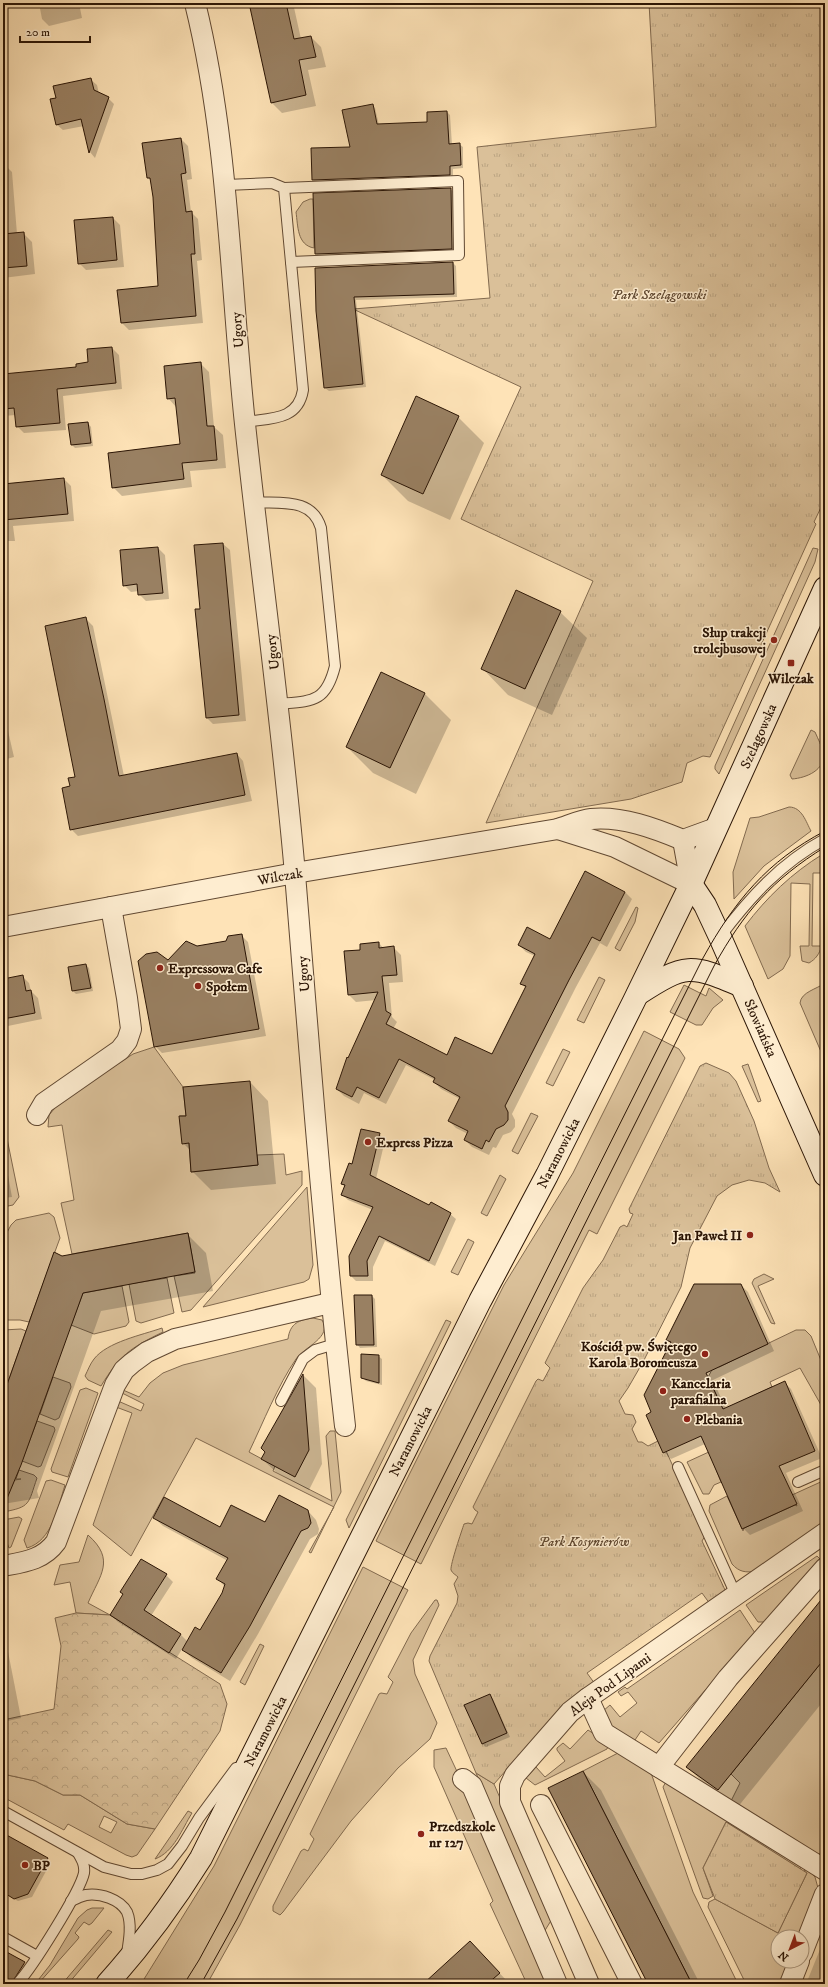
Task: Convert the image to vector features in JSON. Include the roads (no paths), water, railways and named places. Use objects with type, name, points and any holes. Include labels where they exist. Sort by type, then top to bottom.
[{"type":"street","name":"Ugory","points":[[195,3],[203,37],[226,185],[245,422],[278,704],[294,873],[330,1303],[345,1426]]},
{"type":"street","name":"Szelągowska","points":[[691,884],[825,588]]},
{"type":"street","name":"Wilczak","points":[[3,927],[294,873],[558,829],[590,819],[609,819],[654,829],[683,840]]},
{"type":"street","points":[[691,884],[683,840],[716,828]]},
{"type":"street","name":"Wilczak","points":[[558,829],[615,847],[691,884]]},
{"type":"street","name":"Słowiańska","points":[[691,884],[705,905],[825,1175]]},
{"type":"street","name":"Naramowicka","points":[[107,1984],[124,1965],[175,1899],[201,1858],[480,1301],[547,1175],[691,884]]},
{"type":"street","points":[[37,1115],[44,1103],[120,1050],[127,1041],[131,1029],[111,907]]},
{"type":"street","points":[[637,995],[665,976],[685,969],[711,973],[742,986]]},
{"type":"street","points":[[3,1566],[42,1556],[49,1551],[56,1542],[113,1390],[121,1374],[132,1363],[147,1352],[175,1339],[330,1303]]},
{"type":"street","name":"Aleja Pod Lipami","points":[[589,1984],[510,1802],[510,1786],[515,1775],[570,1712],[825,1533]]},
{"type":"street","points":[[658,1767],[733,1672],[825,1568]]},
{"type":"street","points":[[588,1698],[604,1733],[825,1870]]},
{"type":"street","points":[[463,1779],[472,1786],[558,1984]]},
{"type":"street","points":[[541,1804],[632,1984]]},
{"type":"street","points":[[810,1932],[825,1894]]},
{"type":"street","points":[[790,1984],[796,1969]]},
{"type":"lane","points":[[226,185],[272,183],[284,188],[458,181],[459,255],[292,262]]},
{"type":"lane","points":[[245,422],[280,417],[290,413],[295,409],[302,398],[303,390],[284,188]]},
{"type":"lane","points":[[254,502],[307,507],[313,512],[321,528],[335,666],[331,681],[326,691],[317,698],[306,701],[278,704]]},
{"type":"lane","points":[[720,938],[749,900],[775,874],[801,853],[825,839]]},
{"type":"lane","points":[[281,1401],[303,1359],[315,1350],[335,1344]]},
{"type":"lane","points":[[678,1467],[736,1595]]},
{"type":"lane","points":[[798,1482],[825,1470]]},
{"type":"lane","points":[[3,1811],[104,1867],[131,1874],[157,1870],[168,1864],[182,1846],[199,1818],[265,1730]]},
{"type":"lane","points":[[17,1984],[37,1956],[82,1880],[84,1871],[83,1862],[78,1853]]},
{"type":"lane","points":[[71,1900],[85,1895],[99,1895],[115,1900],[127,1912],[130,1939],[124,1965]]},
{"type":"lane","points":[[3,1937],[37,1956]]},
{"type":"tram line","points":[[184,1984],[225,1912],[703,958],[727,919],[754,885],[786,856],[804,843],[825,831]]},
{"type":"tram line","points":[[201,1984],[237,1919],[714,966],[748,913],[774,885],[806,859],[825,847]]},
{"type":"place","name":"Słup trakcji trolejbusowej","points":[[774,640]]},
{"type":"place","name":"Wilczak","points":[[791,663]]},
{"type":"place","name":"Expressowa Cafe","points":[[160,968]]},
{"type":"place","name":"Społem","points":[[198,986]]},
{"type":"place","name":"Express Pizza","points":[[368,1142]]},
{"type":"place","name":"Jan Paweł II","points":[[750,1235]]},
{"type":"place","name":"Kościół pw. Świętego Karola Boromeusza","points":[[705,1354]]},
{"type":"place","name":"Kancelaria parafialna","points":[[663,1391]]},
{"type":"place","name":"Plebania","points":[[687,1419]]},
{"type":"place","name":"Przedszkole nr 127","points":[[421,1834]]},
{"type":"place","name":"BP","points":[[25,1865]]},
{"type":"park label","name":"Park Szelągowski","points":[[659,294]]},
{"type":"park label","name":"Park Kosynierów","points":[[584,1541]]}]
